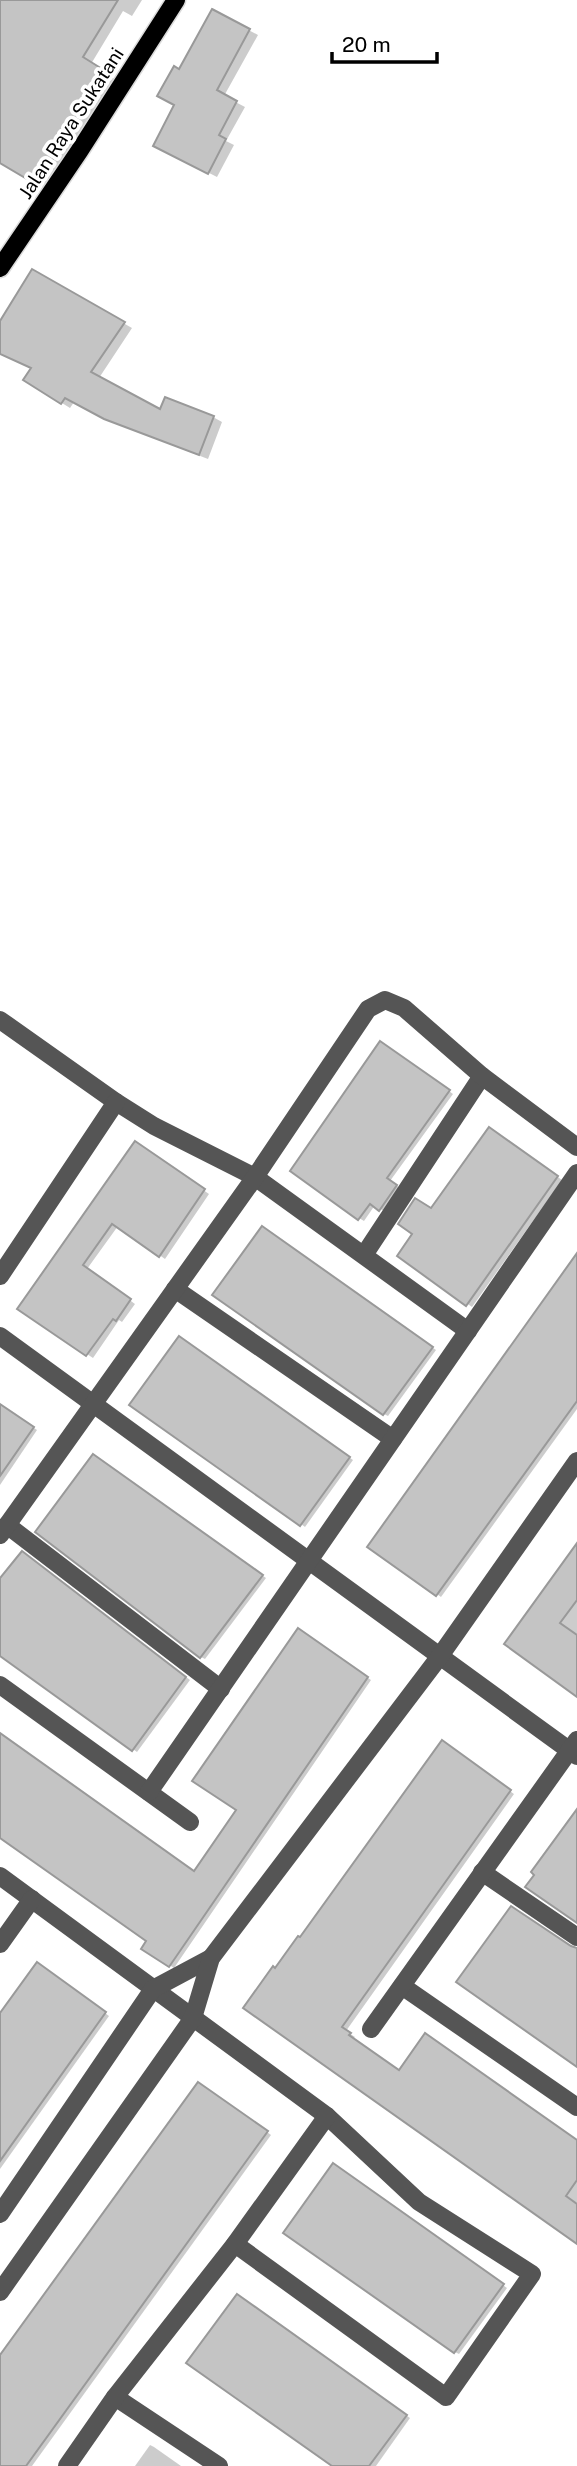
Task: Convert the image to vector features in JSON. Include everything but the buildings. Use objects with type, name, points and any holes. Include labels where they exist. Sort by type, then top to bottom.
[{"type":"main road","name":"Jalan Raya Sukatani","points":[[0,268],[176,0]]},
{"type":"street","points":[[221,1689],[4,1530],[255,1177],[368,1009],[385,1000],[404,1008],[482,1076],[577,1147]]},
{"type":"street","points":[[0,1020],[154,1126],[255,1177],[468,1331]]},
{"type":"street","points":[[364,1255],[482,1076]]},
{"type":"street","points":[[0,1276],[116,1102]]},
{"type":"street","points":[[149,1792],[577,1173]]},
{"type":"street","points":[[175,1289],[393,1439]]},
{"type":"street","points":[[0,1336],[440,1656],[574,1749],[482,1872],[371,2029]]},
{"type":"street","points":[[0,2291],[193,2018],[211,1958],[440,1656],[577,1461]]},
{"type":"street","points":[[0,1685],[190,1822]]},
{"type":"street","points":[[482,1872],[577,1937]]},
{"type":"street","points":[[0,1876],[327,2116],[419,2202],[532,2274],[446,2398],[234,2244]]},
{"type":"street","points":[[0,1944],[32,1899]]},
{"type":"street","points":[[0,2214],[153,1989],[211,1958]]},
{"type":"street","points":[[402,1986],[577,2107]]},
{"type":"street","points":[[67,2466],[115,2397],[234,2244],[327,2116]]},
{"type":"street","points":[[115,2397],[219,2466]]}]
